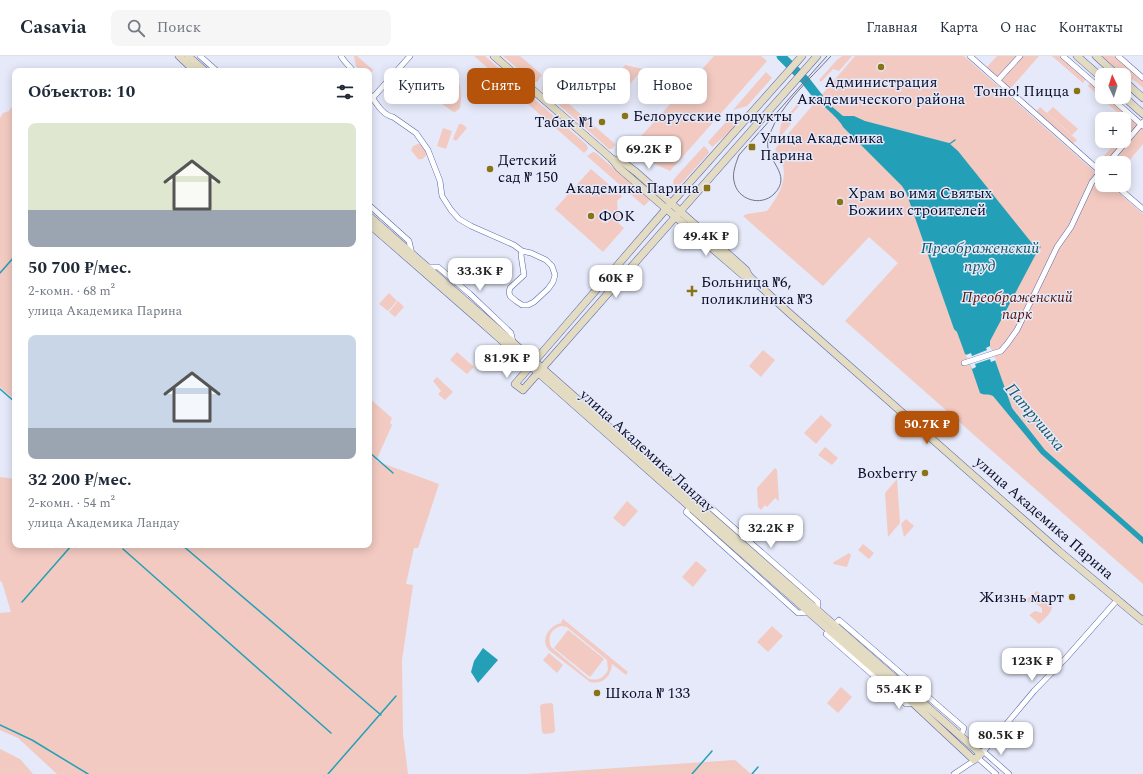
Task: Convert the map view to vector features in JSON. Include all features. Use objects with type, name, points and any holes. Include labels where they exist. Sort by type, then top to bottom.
[{"type":"street","points":[[178,56],[192,68]]},
{"type":"street","points":[[188,56],[202,68]]},
{"type":"street","points":[[200,56],[214,68]]},
{"type":"street","points":[[341,56],[344,62],[351,68]]},
{"type":"street","points":[[372,99],[410,56]]},
{"type":"street","name":"улица Академика Парина","points":[[494,56],[612,160],[619,168],[742,275],[749,276]]},
{"type":"street","points":[[802,56],[666,209],[515,384],[523,390],[541,371],[817,56]]},
{"type":"street","points":[[970,56],[1095,166]]},
{"type":"street","points":[[998,80],[1020,56]]},
{"type":"street","points":[[1063,56],[1095,84]]},
{"type":"street","points":[[1077,56],[1095,72]]},
{"type":"street","points":[[1096,56],[1109,68]]},
{"type":"street","points":[[1118,56],[1143,78]]},
{"type":"street","points":[[1131,87],[1143,98]]},
{"type":"street","points":[[372,101],[389,117],[393,117],[416,133],[424,143],[440,181],[442,196],[459,219],[470,226],[514,245],[522,251],[531,253],[546,260],[552,266],[555,275],[553,282],[534,302],[528,305],[522,305],[516,301],[510,296],[509,292],[510,288],[524,275],[521,255],[522,251]]},
{"type":"street","points":[[1131,103],[1143,114]]},
{"type":"street","points":[[1114,156],[1142,124],[1118,104]]},
{"type":"street","name":"улица Академика Парина","points":[[612,160],[624,163],[672,203],[746,270],[749,276],[1054,546],[1143,621]]},
{"type":"street","points":[[964,363],[1001,351],[1017,330],[1058,247],[1071,227],[1092,182],[1095,179]]},
{"type":"street","points":[[1124,192],[1143,209]]},
{"type":"street","points":[[372,208],[409,241],[412,254]]},
{"type":"street","name":"улица Академика Ландау","points":[[372,219],[513,342],[533,364]]},
{"type":"street","name":"улица Академика Ландау","points":[[372,227],[533,364],[693,505],[817,610],[829,630],[961,736],[996,774]]},
{"type":"street","name":"улица Академика Ландау","points":[[693,505],[808,612],[913,703],[979,756],[1009,774]]},
{"type":"street","points":[[954,774],[979,756],[1034,691],[1066,658],[1118,599]]},
{"type":"street","points":[[829,630],[837,644],[906,704],[913,703]]},
{"type":"green space","points":[[354,56],[357,56],[371,68],[358,68],[356,66]]},
{"type":"green space","points":[[474,56],[485,56],[499,68],[488,68]]},
{"type":"green space","points":[[503,56],[520,56],[534,68],[517,68]]},
{"type":"green space","points":[[714,56],[761,56],[767,61],[670,171],[653,163],[633,145],[670,104],[707,104],[707,68],[703,68]]},
{"type":"green space","points":[[842,56],[852,56],[839,71],[833,69],[821,82],[819,80]]},
{"type":"green space","name":"Преображенский парк","points":[[855,56],[964,56],[1095,172],[1095,192],[1118,192],[1143,214],[1143,584],[845,321],[898,263],[869,237],[823,286],[743,216],[767,211],[781,189],[784,174],[783,166],[775,149]]},
{"type":"green space","points":[[997,56],[1039,56],[1010,89],[986,68]]},
{"type":"green space","points":[[1052,56],[1059,56],[1086,79],[1083,83]]},
{"type":"green space","points":[[1102,56],[1114,56],[1128,68],[1116,68]]},
{"type":"green space","points":[[625,65],[638,68],[638,75],[630,84],[630,68],[622,68]]},
{"type":"green space","points":[[535,69],[542,75],[537,82],[535,82]]},
{"type":"green space","points":[[1131,71],[1143,81],[1143,88],[1133,79],[1131,81]]},
{"type":"green space","points":[[766,72],[772,78],[747,106],[733,110]]},
{"type":"green space","points":[[1090,83],[1095,87],[1095,92],[1088,86]]},
{"type":"green space","points":[[459,84],[461,99],[460,108],[455,112],[442,104],[459,104]]},
{"type":"green space","points":[[803,97],[805,99],[788,119],[791,124],[780,137],[781,124]]},
{"type":"green space","points":[[535,100],[587,145],[588,149],[584,153],[528,104],[535,104]]},
{"type":"green space","points":[[558,104],[569,104],[614,143],[615,145],[612,149],[609,149]]},
{"type":"green space","points":[[1108,104],[1115,104],[1124,112],[1117,112]]},
{"type":"green space","points":[[12,106],[12,397],[0,387],[0,118],[3,113],[9,111]]},
{"type":"green space","points":[[1040,107],[1077,140],[1073,144],[1036,112]]},
{"type":"green space","points":[[1053,107],[1078,129],[1072,135],[1047,113]]},
{"type":"green space","points":[[745,114],[734,128],[712,147],[708,142],[725,123]]},
{"type":"green space","points":[[1133,119],[1143,128],[1143,144],[1131,159],[1131,156],[1104,156],[1111,148],[1131,148],[1131,122]]},
{"type":"green space","points":[[459,124],[462,124],[467,128],[456,141],[453,139]]},
{"type":"green space","points":[[443,128],[452,131],[446,149],[437,146]]},
{"type":"green space","points":[[423,144],[427,154],[421,159],[418,159],[411,150],[413,146]]},
{"type":"green space","points":[[704,146],[709,153],[677,188],[674,186],[674,179]]},
{"type":"green space","points":[[593,152],[650,200],[644,206],[587,156]]},
{"type":"green space","name":"ФОК","points":[[591,169],[622,196],[617,201],[619,224],[624,228],[603,252],[555,209]]},
{"type":"green space","points":[[389,293],[397,301],[388,311],[379,304]]},
{"type":"green space","points":[[398,301],[404,307],[395,317],[389,312]]},
{"type":"green space","points":[[763,350],[775,360],[761,377],[749,366]]},
{"type":"green space","points":[[457,352],[474,367],[467,374],[450,360]]},
{"type":"green space","points":[[437,377],[453,392],[445,400],[438,394],[441,391],[433,381]]},
{"type":"green space","points":[[372,401],[392,418],[390,423],[392,425],[376,461],[439,484],[418,548],[414,548],[406,584],[413,585],[402,660],[403,734],[408,774],[57,774],[18,738],[0,730],[0,613],[11,612],[2,582],[0,581],[0,477],[12,479],[12,548],[372,548]]},
{"type":"green space","points":[[821,415],[832,425],[816,444],[804,433]]},
{"type":"green space","points":[[825,447],[838,458],[832,465],[818,455]]},
{"type":"green space","points":[[775,468],[777,470],[779,501],[775,498],[767,507],[765,505],[761,510],[758,507],[757,488]]},
{"type":"green space","points":[[897,479],[900,523],[888,537],[885,493]]},
{"type":"green space","points":[[627,501],[638,511],[624,527],[613,518]]},
{"type":"green space","points":[[906,519],[914,526],[904,537],[901,524]]},
{"type":"green space","points":[[863,544],[874,553],[869,559],[858,550]]},
{"type":"green space","points":[[849,553],[851,555],[847,567],[833,564],[834,562]]},
{"type":"green space","points":[[696,561],[707,570],[693,587],[682,577]]},
{"type":"green space","points":[[1037,591],[1052,604],[1052,610],[1039,624],[1029,615],[1035,611],[1042,613],[1042,608],[1032,601],[1028,603],[1027,599]]},
{"type":"green space","points":[[563,619],[628,672],[626,675],[612,664],[606,679],[595,683],[590,682],[550,651],[545,643],[547,634],[557,624],[562,623],[561,622]],"holes":[[[561,626],[567,627],[607,660],[608,670],[603,677],[595,680],[589,679],[551,647],[549,640],[552,631]]]},
{"type":"green space","points":[[772,626],[783,636],[768,652],[757,642]]},
{"type":"green space","points":[[568,630],[604,659],[590,677],[554,648]]},
{"type":"green space","points":[[549,653],[563,665],[557,673],[543,660]]},
{"type":"green space","points":[[841,687],[852,697],[838,713],[827,703]]},
{"type":"green space","points":[[542,704],[553,704],[555,731],[553,733],[544,734],[542,732],[540,706]]},
{"type":"green space","points":[[0,749],[20,759],[33,774],[0,774]]},
{"type":"green space","points":[[735,760],[751,774],[526,774],[542,773]]},
{"type":"water","name":"Преображенский пруд","points":[[814,87],[823,99],[843,116],[854,116],[865,121],[949,143],[958,151],[1035,247],[1037,252],[990,341],[990,346],[1012,408],[1045,450],[1143,537],[1143,544],[1041,454],[993,396],[980,393],[967,355],[965,354],[957,332],[954,329],[906,192],[902,186],[843,127],[841,123],[809,92]]},
{"type":"water","points":[[483,648],[498,660],[478,683],[471,672],[474,661]]},
{"type":"pier","points":[[990,346],[996,360],[991,362],[990,359],[975,364],[976,367],[972,369],[966,355],[971,353],[972,356],[987,350],[986,348]]},
{"type":"waterway","name":"Патрушиха","points":[[781,56],[805,80],[819,98]]},
{"type":"waterway","points":[[948,145],[955,140]]},
{"type":"waterway","points":[[1035,251],[1040,247]]},
{"type":"waterway","points":[[0,273],[12,259]]},
{"type":"waterway","points":[[0,389],[12,399]]},
{"type":"waterway","points":[[372,455],[393,473]]},
{"type":"waterway","points":[[22,602],[69,548]]},
{"type":"waterway","points":[[186,548],[381,715]]},
{"type":"waterway","points":[[123,549],[331,733]]},
{"type":"waterway","points":[[328,774],[396,696]]},
{"type":"waterway","points":[[0,725],[32,740],[88,774]]},
{"type":"waterway","points":[[692,774],[712,751]]},
{"type":"waterway","points":[[752,774],[758,767]]},
{"type":"tram line","points":[[827,56],[739,155],[735,168],[734,181],[736,188],[740,193],[750,200],[756,201],[769,198],[779,187],[781,180],[780,173],[768,148],[768,141],[772,130],[785,107],[831,56]]},
{"type":"place","name":"Администрация Академического района","points":[[881,67]]},
{"type":"place","name":"Точно! Пицца","points":[[1077,91]]},
{"type":"place","name":"Белорусские продукты","points":[[625,116]]},
{"type":"place","name":"Табак №1","points":[[602,122]]},
{"type":"place","name":"Улица Академика Парина","points":[[752,147]]},
{"type":"place","name":"Детский сад № 150","points":[[490,169]]},
{"type":"place","name":"Академика Парина","points":[[707,188]]},
{"type":"place","name":"Храм во имя Святых Божиих строителей","points":[[840,202]]},
{"type":"place","name":"ФОК","points":[[591,216]]},
{"type":"place","name":"Больница №6, поликлиника №3","points":[[692,291]]},
{"type":"place","name":"Boxberry","points":[[925,473]]},
{"type":"place","name":"Жизнь март","points":[[1072,597]]},
{"type":"place","name":"Школа № 133","points":[[597,693]]}]
